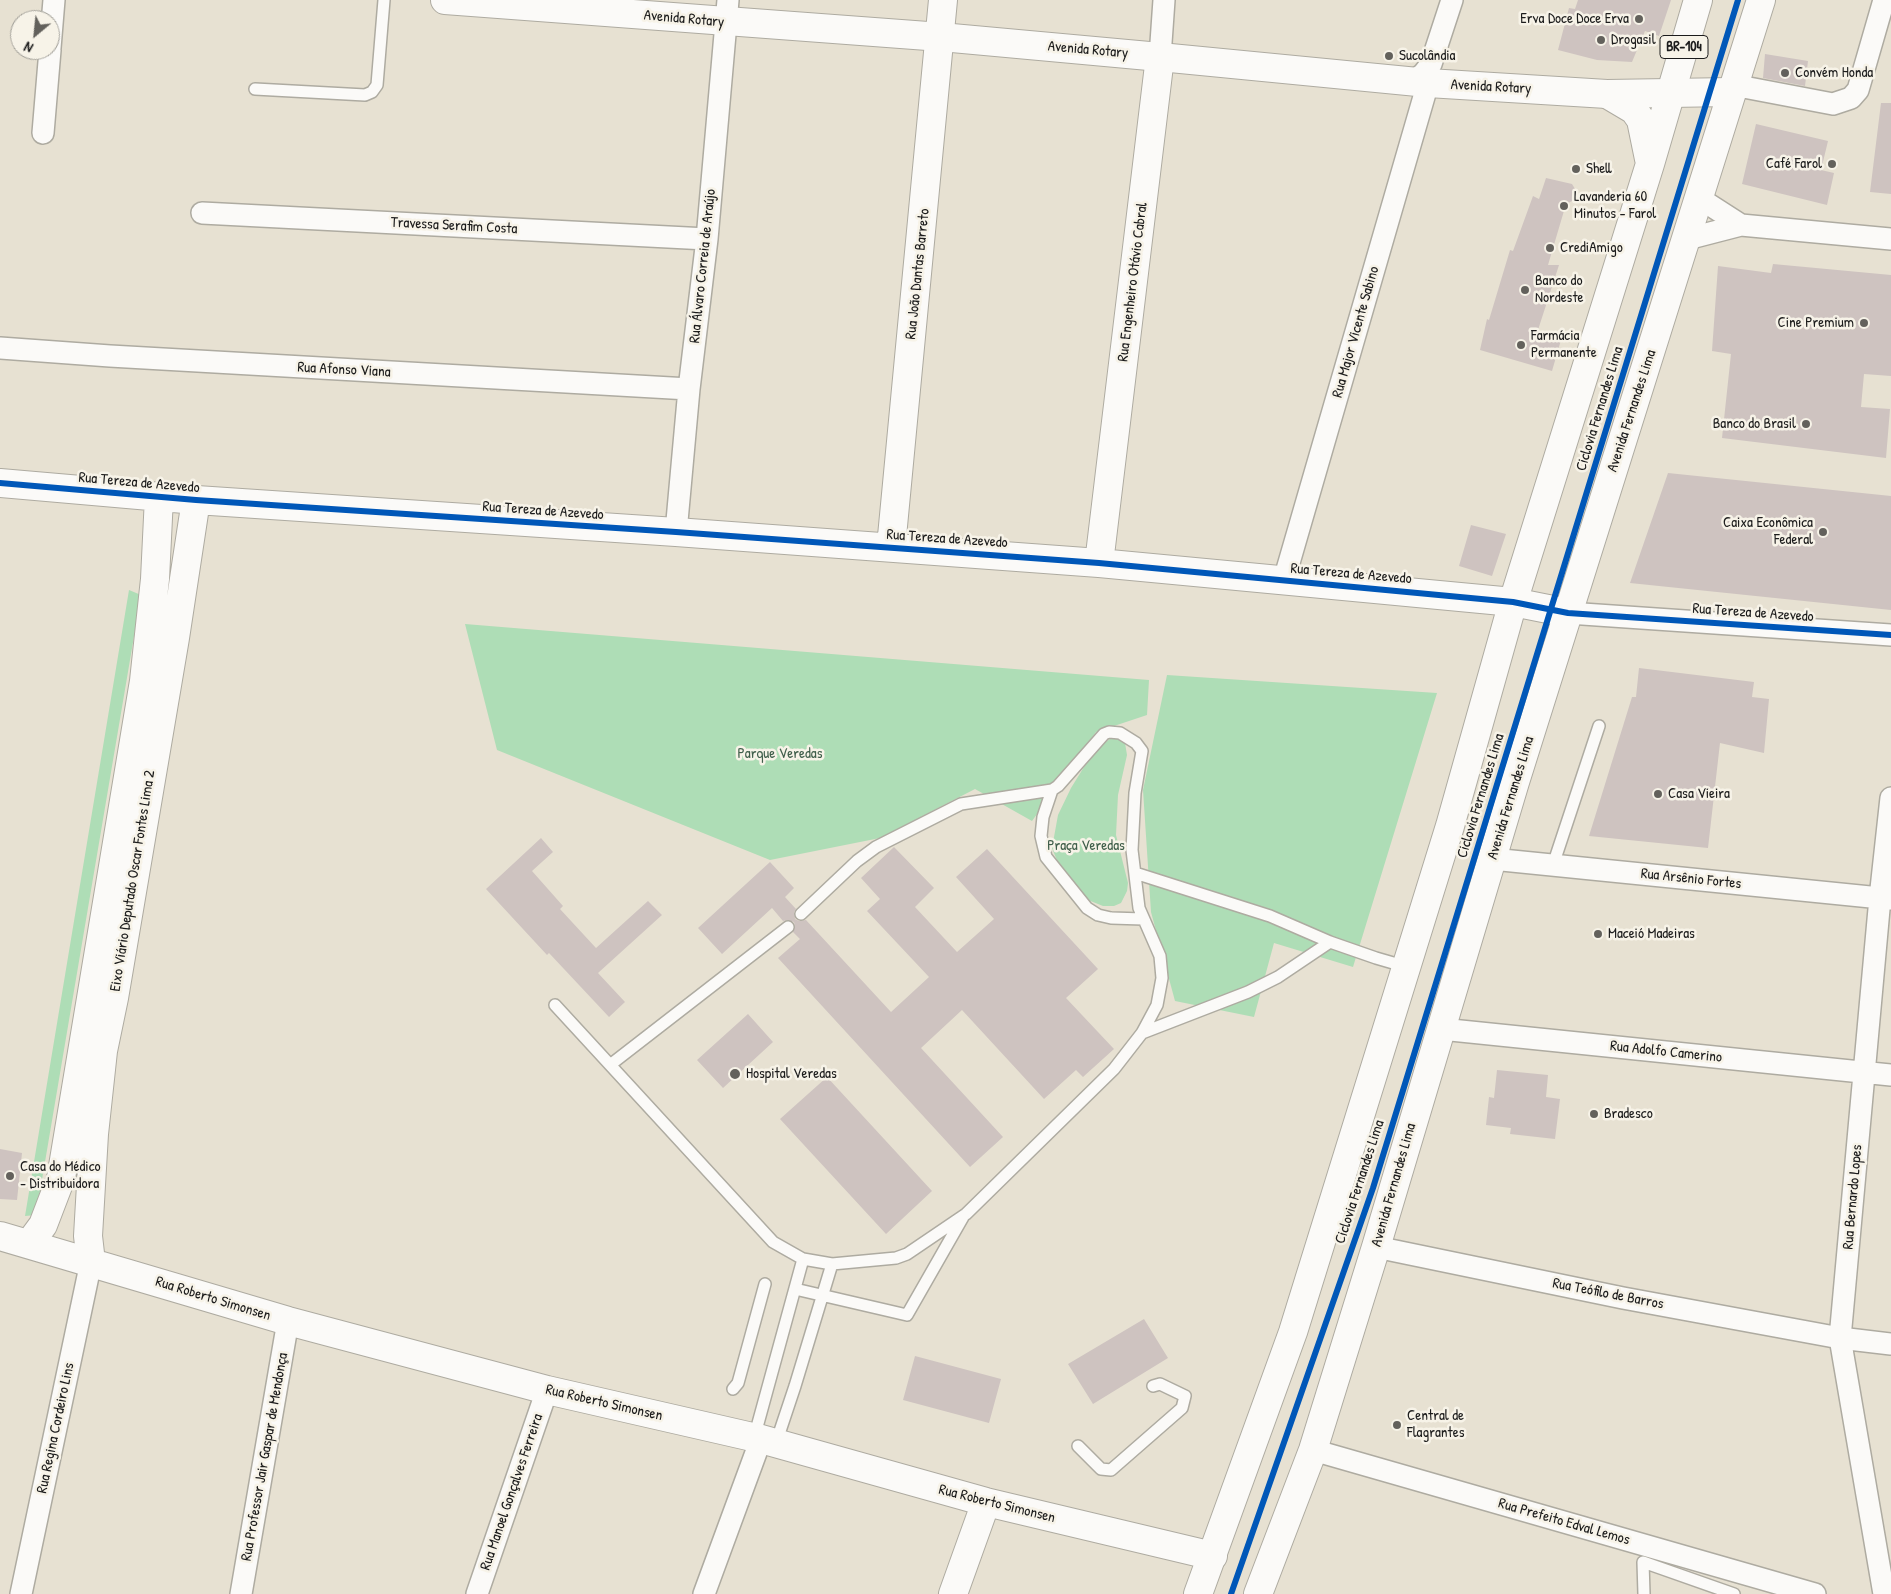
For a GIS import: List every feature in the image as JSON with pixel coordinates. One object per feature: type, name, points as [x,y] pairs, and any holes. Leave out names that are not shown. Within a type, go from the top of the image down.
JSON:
[{"type":"main road","name":"Avenida Rotary","points":[[445,0],[727,11],[941,38],[1420,82],[1608,94],[1670,94],[1732,89]]},
{"type":"main road","name":"Rua João Dantas Barreto","points":[[891,547],[944,0]]},
{"type":"main road","name":"BR-104","points":[[1198,1594],[1293,1332],[1450,826],[1513,602],[1650,164],[1698,0]]},
{"type":"main road","name":"Avenida Fernandes Lima","points":[[1258,1594],[1313,1450],[1568,614],[1761,0]]},
{"type":"main road","name":"Rua Engenheiro Otávio Cabral","points":[[1099,563],[1160,57]]},
{"type":"main road","points":[[1608,94],[1634,110],[1641,120],[1650,164]]},
{"type":"main road","name":"Rua Tereza de Azevedo","points":[[0,483],[196,500],[1099,563],[1513,602],[1568,614]]},
{"type":"main road","name":"Eixo Viário Deputado Oscar Fontes Lima 2","points":[[29,1244],[43,1225],[61,1178],[144,681],[155,579],[159,497]]},
{"type":"main road","name":"Eixo Viário Deputado Oscar Fontes Lima 2","points":[[91,1262],[88,1236],[94,1134],[103,1051],[114,998],[196,500]]},
{"type":"main road","name":"Rua Roberto Simonsen","points":[[0,1236],[288,1321],[547,1390],[764,1440],[986,1502],[1213,1556]]},
{"type":"main road","points":[[953,1594],[986,1502]]},
{"type":"street","name":"Rua Engenheiro Otávio Cabral","points":[[1160,57],[1164,0]]},
{"type":"street","points":[[1420,82],[1423,74],[1431,64],[1452,0]]},
{"type":"street","points":[[1732,89],[1833,104],[1851,98],[1858,90],[1884,0]]},
{"type":"street","name":"Rua Álvaro Correia de Araújo","points":[[676,532],[689,389],[707,239],[727,11]]},
{"type":"street","points":[[1441,36],[1440,55],[1442,67],[1450,77],[1465,85]]},
{"type":"street","points":[[43,133],[49,60]]},
{"type":"street","name":"Rua Major Vicente Sabino","points":[[1284,580],[1420,82]]},
{"type":"street","points":[[1699,198],[1741,225]]},
{"type":"street","name":"Travessa Serafim Costa","points":[[202,213],[707,239]]},
{"type":"street","points":[[1687,239],[1741,225],[1891,239]]},
{"type":"street","name":"Rua Afonso Viana","points":[[0,348],[120,357],[689,389]]},
{"type":"street","name":"Rua Tereza de Azevedo","points":[[1568,614],[1891,635]]},
{"type":"street","name":"Rua Bernardo Lopes","points":[[1884,1594],[1840,1338],[1865,1073],[1886,898],[1891,798]]},
{"type":"street","name":"Rua Arsênio Fortes","points":[[1492,860],[1886,898]]},
{"type":"street","name":"Rua Adolfo Camerino","points":[[1441,1029],[1891,1075]]},
{"type":"street","name":"Rua Teófilo de Barros","points":[[1376,1247],[1622,1298],[1840,1338],[1891,1344]]},
{"type":"street","name":"Rua Regina Cordeiro Lins","points":[[21,1594],[91,1262]]},
{"type":"street","name":"Rua Professor Jair Gaspar de Mendonça","points":[[241,1594],[288,1321]]},
{"type":"street","name":"Rua Manoel Gonçalves Ferreira","points":[[477,1594],[547,1390]]},
{"type":"street","points":[[704,1594],[764,1440]]},
{"type":"street","name":"Rua Prefeito Edval Lemos","points":[[1313,1450],[1815,1594]]},
{"type":"lane","points":[[255,89],[365,95],[372,92],[377,85],[384,0]]},
{"type":"lane","points":[[1553,865],[1599,726]]},
{"type":"lane","points":[[555,1005],[773,1242],[803,1259],[832,1264],[896,1258],[907,1254],[966,1214],[1114,1069],[1142,1033],[1157,1004],[1162,978],[1160,956],[1139,908],[1132,850],[1136,793],[1142,750],[1136,743],[1120,733],[1109,732],[1104,734],[1058,786],[1052,790],[961,804],[876,847],[857,861],[801,914]]},
{"type":"lane","points":[[1052,790],[1043,817],[1042,836],[1046,857],[1088,908],[1098,915],[1110,918],[1143,919]]},
{"type":"lane","points":[[1135,873],[1270,916],[1330,942],[1407,967]]},
{"type":"lane","points":[[610,1065],[788,926]]},
{"type":"lane","points":[[1142,1033],[1248,992],[1278,977],[1330,942]]},
{"type":"lane","points":[[795,1289],[907,1315],[966,1214]]},
{"type":"lane","points":[[764,1440],[795,1289],[803,1259]]},
{"type":"lane","points":[[764,1440],[823,1294],[832,1264]]},
{"type":"lane","points":[[733,1389],[738,1382],[765,1284]]},
{"type":"lane","points":[[1078,1446],[1101,1469],[1111,1470],[1182,1408],[1185,1396],[1160,1384],[1152,1386]]},
{"type":"lane","points":[[1644,1594],[1642,1562],[1734,1594]]},
{"type":"green space","points":[[129,590],[141,595],[36,1215],[25,1216]]},
{"type":"green space","name":"Parque Veredas","points":[[465,624],[1149,680],[1147,715],[1096,732],[1032,821],[975,789],[880,838],[770,860],[497,750]]},
{"type":"green space","points":[[1167,675],[1437,693],[1353,967],[1274,943],[1254,1017],[1175,1001],[1151,912],[1143,790]]},
{"type":"green space","name":"Praça Veredas","points":[[1119,735],[1125,743],[1127,755],[1118,795],[1116,835],[1128,883],[1127,891],[1121,903],[1114,906],[1103,906],[1088,900],[1062,873],[1052,848],[1058,815],[1071,788],[1101,745]]},
{"type":"building","name":"Drogasil","points":[[1578,0],[1671,0],[1659,36],[1645,31],[1632,62],[1597,60],[1558,50],[1569,8],[1575,9]]},
{"type":"building","name":"Convém Honda","points":[[1765,54],[1808,61],[1805,86],[1763,78]]},
{"type":"building","points":[[1881,103],[1891,103],[1891,194],[1870,192]]},
{"type":"building","points":[[1756,124],[1828,141],[1821,170],[1834,173],[1827,205],[1742,184]]},
{"type":"building","points":[[1546,178],[1572,184],[1580,197],[1566,204],[1548,265],[1559,265],[1537,333],[1561,340],[1552,371],[1480,350],[1487,319],[1489,320],[1510,250],[1513,251],[1533,196],[1539,199]]},
{"type":"building","points":[[1773,264],[1891,275],[1891,376],[1864,374],[1861,407],[1890,409],[1886,458],[1722,438],[1731,354],[1712,351],[1718,266],[1771,273]]},
{"type":"building","name":"Caixa Econômica Federal","points":[[1668,473],[1891,496],[1891,610],[1630,583]]},
{"type":"building","points":[[1471,525],[1506,534],[1492,576],[1459,566]]},
{"type":"building","name":"Casa Vieira","points":[[1639,668],[1754,682],[1752,697],[1769,699],[1764,753],[1720,743],[1708,848],[1589,836],[1632,697],[1636,697]]},
{"type":"building","points":[[541,838],[553,852],[532,871],[563,906],[560,909],[596,948],[648,901],[662,915],[598,973],[625,1002],[609,1017],[549,953],[547,955],[486,889]]},
{"type":"building","name":"Hospital Veredas","points":[[894,847],[934,888],[915,907],[957,952],[994,919],[956,877],[987,849],[1098,969],[1066,998],[1114,1049],[1083,1077],[1076,1070],[1044,1099],[962,1010],[921,1048],[1003,1137],[970,1167],[778,958],[800,939],[793,932],[794,922],[783,921],[772,908],[722,954],[698,928],[770,862],[794,888],[785,897],[796,909],[794,912],[795,919],[799,921],[806,920],[891,1012],[929,977],[867,911],[880,899],[861,878]]},
{"type":"building","points":[[748,1014],[773,1042],[723,1088],[697,1060]]},
{"type":"building","points":[[1497,1070],[1548,1075],[1546,1097],[1560,1099],[1555,1139],[1510,1134],[1511,1128],[1486,1125],[1489,1097],[1494,1098]]},
{"type":"building","points":[[827,1077],[932,1191],[886,1234],[780,1119]]},
{"type":"building","name":"Casa do Médico - Distribuidora","points":[[0,1149],[22,1153],[17,1200],[0,1199]]},
{"type":"building","points":[[1144,1319],[1168,1358],[1093,1404],[1068,1364]]},
{"type":"building","points":[[915,1356],[1001,1379],[989,1423],[903,1400]]},
{"type":"cycle path","name":"Ciclovia Fernandes Lima","points":[[1231,1594],[1373,1188],[1738,0]]},
{"type":"cycle path","points":[[0,483],[196,500],[1099,563],[1513,602],[1568,613],[1891,635]]},
{"type":"place","name":"Erva Doce Doce Erva","points":[[1639,19]]},
{"type":"place","name":"Drogasil","points":[[1601,40]]},
{"type":"place","name":"Sucolândia","points":[[1389,56]]},
{"type":"place","name":"Convém Honda","points":[[1785,73]]},
{"type":"place","name":"Café Farol","points":[[1832,164]]},
{"type":"place","name":"Shell","points":[[1576,169]]},
{"type":"place","name":"Lavanderia 60 Minutos - Farol","points":[[1564,206]]},
{"type":"place","name":"CrediAmigo","points":[[1550,248]]},
{"type":"place","name":"Banco do Nordeste","points":[[1525,290]]},
{"type":"place","name":"Cine Premium","points":[[1864,323]]},
{"type":"place","name":"Farmácia Permanente","points":[[1521,345]]},
{"type":"place","name":"Banco do Brasil","points":[[1806,424]]},
{"type":"place","name":"Caixa Econômica Federal","points":[[1823,532]]},
{"type":"place","name":"Casa Vieira","points":[[1658,794]]},
{"type":"place","name":"Maceió Madeiras","points":[[1598,934]]},
{"type":"place","name":"Hospital Veredas","points":[[735,1074]]},
{"type":"place","name":"Bradesco","points":[[1594,1114]]},
{"type":"place","name":"Casa do Médico - Distribuidora","points":[[10,1176]]},
{"type":"place","name":"Central de Flagrantes","points":[[1397,1425]]}]
